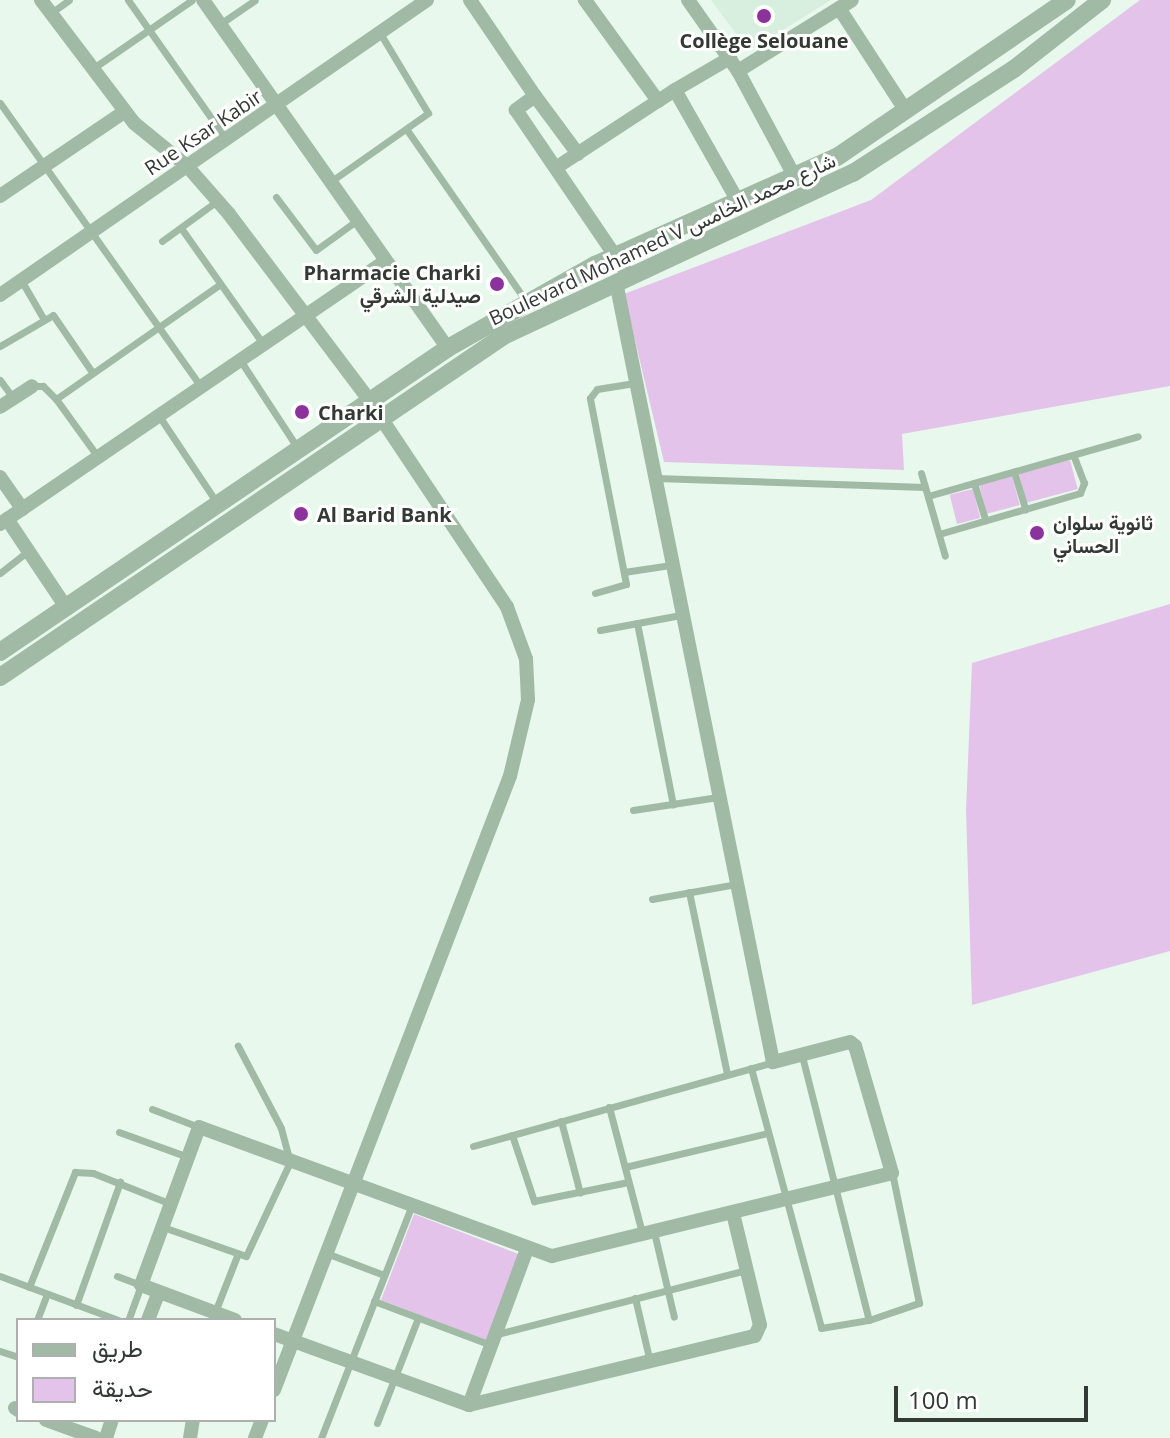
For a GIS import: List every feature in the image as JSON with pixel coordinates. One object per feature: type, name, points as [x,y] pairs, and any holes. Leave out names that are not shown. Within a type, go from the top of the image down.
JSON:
[{"type":"street","points":[[41,0],[124,112],[187,166],[217,201],[369,400],[507,607],[529,680],[510,776],[276,1385]]},
{"type":"street","points":[[203,0],[384,262],[448,348]]},
{"type":"street","name":"Rue Ksar Kabir","points":[[0,295],[90,231],[277,107],[427,0]]},
{"type":"street","points":[[470,0],[578,154]]},
{"type":"street","points":[[585,0],[658,101]]},
{"type":"street","points":[[688,0],[738,71],[796,179]]},
{"type":"street","name":"Boulevard Mohamed V شارع محمد الخامس","points":[[0,677],[505,335],[853,173],[1002,77],[1102,0]]},
{"type":"street","name":"Boulevard Mohamed V شارع محمد الخامس","points":[[0,652],[448,348],[617,256],[796,179],[906,111],[1064,1]]},
{"type":"street","points":[[738,71],[846,4],[906,111]]},
{"type":"street","points":[[557,167],[730,58]]},
{"type":"street","points":[[675,90],[739,203]]},
{"type":"street","points":[[228,1318],[141,1285],[199,1127],[527,1249],[560,1256],[892,1173],[855,1046],[850,1042],[773,1062],[653,478],[635,383],[617,256],[516,110],[535,96]]},
{"type":"street","points":[[0,196],[46,169],[124,112]]},
{"type":"street","points":[[66,607],[28,551],[3,522],[384,262]]},
{"type":"street","points":[[0,407],[32,386]]},
{"type":"street","points":[[0,477],[22,509]]},
{"type":"street","points":[[276,1335],[469,1405],[650,1363],[759,1332],[733,1213]]},
{"type":"street","points":[[469,1405],[527,1249]]},
{"type":"street","points":[[149,1318],[159,1292]]},
{"type":"street","points":[[52,1422],[96,1438]]},
{"type":"lane","points":[[50,13],[69,0]]},
{"type":"lane","points":[[128,0],[226,139]]},
{"type":"lane","points":[[92,69],[192,0]]},
{"type":"lane","points":[[220,24],[255,0]]},
{"type":"lane","points":[[329,182],[407,130],[428,109],[380,33]]},
{"type":"lane","points":[[0,103],[201,387]]},
{"type":"lane","points":[[407,130],[528,302]]},
{"type":"lane","points":[[276,197],[316,250],[356,221]]},
{"type":"lane","points":[[162,241],[217,201]]},
{"type":"lane","points":[[181,228],[263,344]]},
{"type":"lane","points":[[21,280],[43,318]]},
{"type":"lane","points":[[56,399],[220,284]]},
{"type":"lane","points":[[0,346],[43,318],[59,319],[92,372]]},
{"type":"lane","points":[[240,360],[298,449]]},
{"type":"lane","points":[[0,380],[13,398]]},
{"type":"lane","points":[[595,593],[626,585],[590,398],[597,389],[635,383]]},
{"type":"lane","points":[[32,386],[43,386],[56,399],[98,457]]},
{"type":"lane","points":[[159,416],[217,503]]},
{"type":"lane","points":[[653,478],[926,492],[974,483],[1138,436]]},
{"type":"lane","points":[[939,534],[1080,493],[1084,483],[1073,455]]},
{"type":"lane","points":[[1014,472],[1025,509]]},
{"type":"lane","points":[[921,473],[945,556]]},
{"type":"lane","points":[[974,483],[985,520]]},
{"type":"lane","points":[[0,573],[28,551]]},
{"type":"lane","points":[[624,572],[671,565]]},
{"type":"lane","points":[[600,630],[681,615]]},
{"type":"lane","points":[[637,623],[673,804]]},
{"type":"lane","points":[[633,810],[718,797]]},
{"type":"lane","points":[[652,899],[736,884]]},
{"type":"lane","points":[[689,892],[727,1074]]},
{"type":"lane","points":[[163,1227],[237,1256],[246,1256],[252,1249],[290,1162],[281,1128],[238,1046]]},
{"type":"lane","points":[[802,1056],[869,1320]]},
{"type":"lane","points":[[473,1146],[773,1062]]},
{"type":"lane","points":[[751,1068],[821,1328],[869,1320],[919,1303],[892,1173]]},
{"type":"lane","points":[[609,1107],[628,1182],[667,1289],[674,1317]]},
{"type":"lane","points":[[152,1109],[199,1127]]},
{"type":"lane","points":[[561,1121],[580,1193]]},
{"type":"lane","points":[[119,1132],[188,1157]]},
{"type":"lane","points":[[625,1167],[768,1133]]},
{"type":"lane","points":[[512,1135],[531,1199],[541,1202],[628,1182]]},
{"type":"lane","points":[[29,1287],[69,1177],[82,1171],[120,1182],[171,1204]]},
{"type":"lane","points":[[76,1305],[120,1182]]},
{"type":"lane","points":[[321,1438],[411,1207]]},
{"type":"lane","points":[[326,1253],[384,1275]]},
{"type":"lane","points":[[215,1312],[237,1256]]},
{"type":"lane","points":[[374,1301],[418,1318],[493,1340],[667,1289],[747,1270]]},
{"type":"lane","points":[[0,1276],[76,1305],[94,1316]]},
{"type":"lane","points":[[117,1276],[141,1285],[129,1318]]},
{"type":"lane","points":[[38,1318],[47,1294]]},
{"type":"lane","points":[[635,1298],[650,1363]]},
{"type":"lane","points":[[377,1423],[418,1318]]},
{"type":"shaded area","name":"Collège Selouane","points":[[711,0],[831,0],[749,51]]},
{"type":"green space","points":[[1140,0],[1170,0],[1170,386],[902,434],[904,470],[664,462],[624,294],[871,200]]},
{"type":"green space","points":[[1070,460],[1078,489],[1027,503],[1019,474]]},
{"type":"green space","points":[[1012,476],[1020,505],[987,514],[979,485]]},
{"type":"green space","points":[[973,489],[980,518],[957,524],[950,495]]},
{"type":"green space","points":[[1170,604],[1170,951],[972,1005],[966,810],[972,663]]},
{"type":"green space","points":[[414,1214],[519,1254],[487,1340],[381,1300]]},
{"type":"place","name":"Collège Selouane","points":[[764,16]]},
{"type":"place","name":"Pharmacie Charki صيدلية الشرقي","points":[[497,284]]},
{"type":"place","name":"Charki","points":[[302,412]]},
{"type":"place","name":"Al Barid Bank","points":[[301,514]]},
{"type":"place","name":"ثانوية سلوان الحساني","points":[[1037,533]]}]
